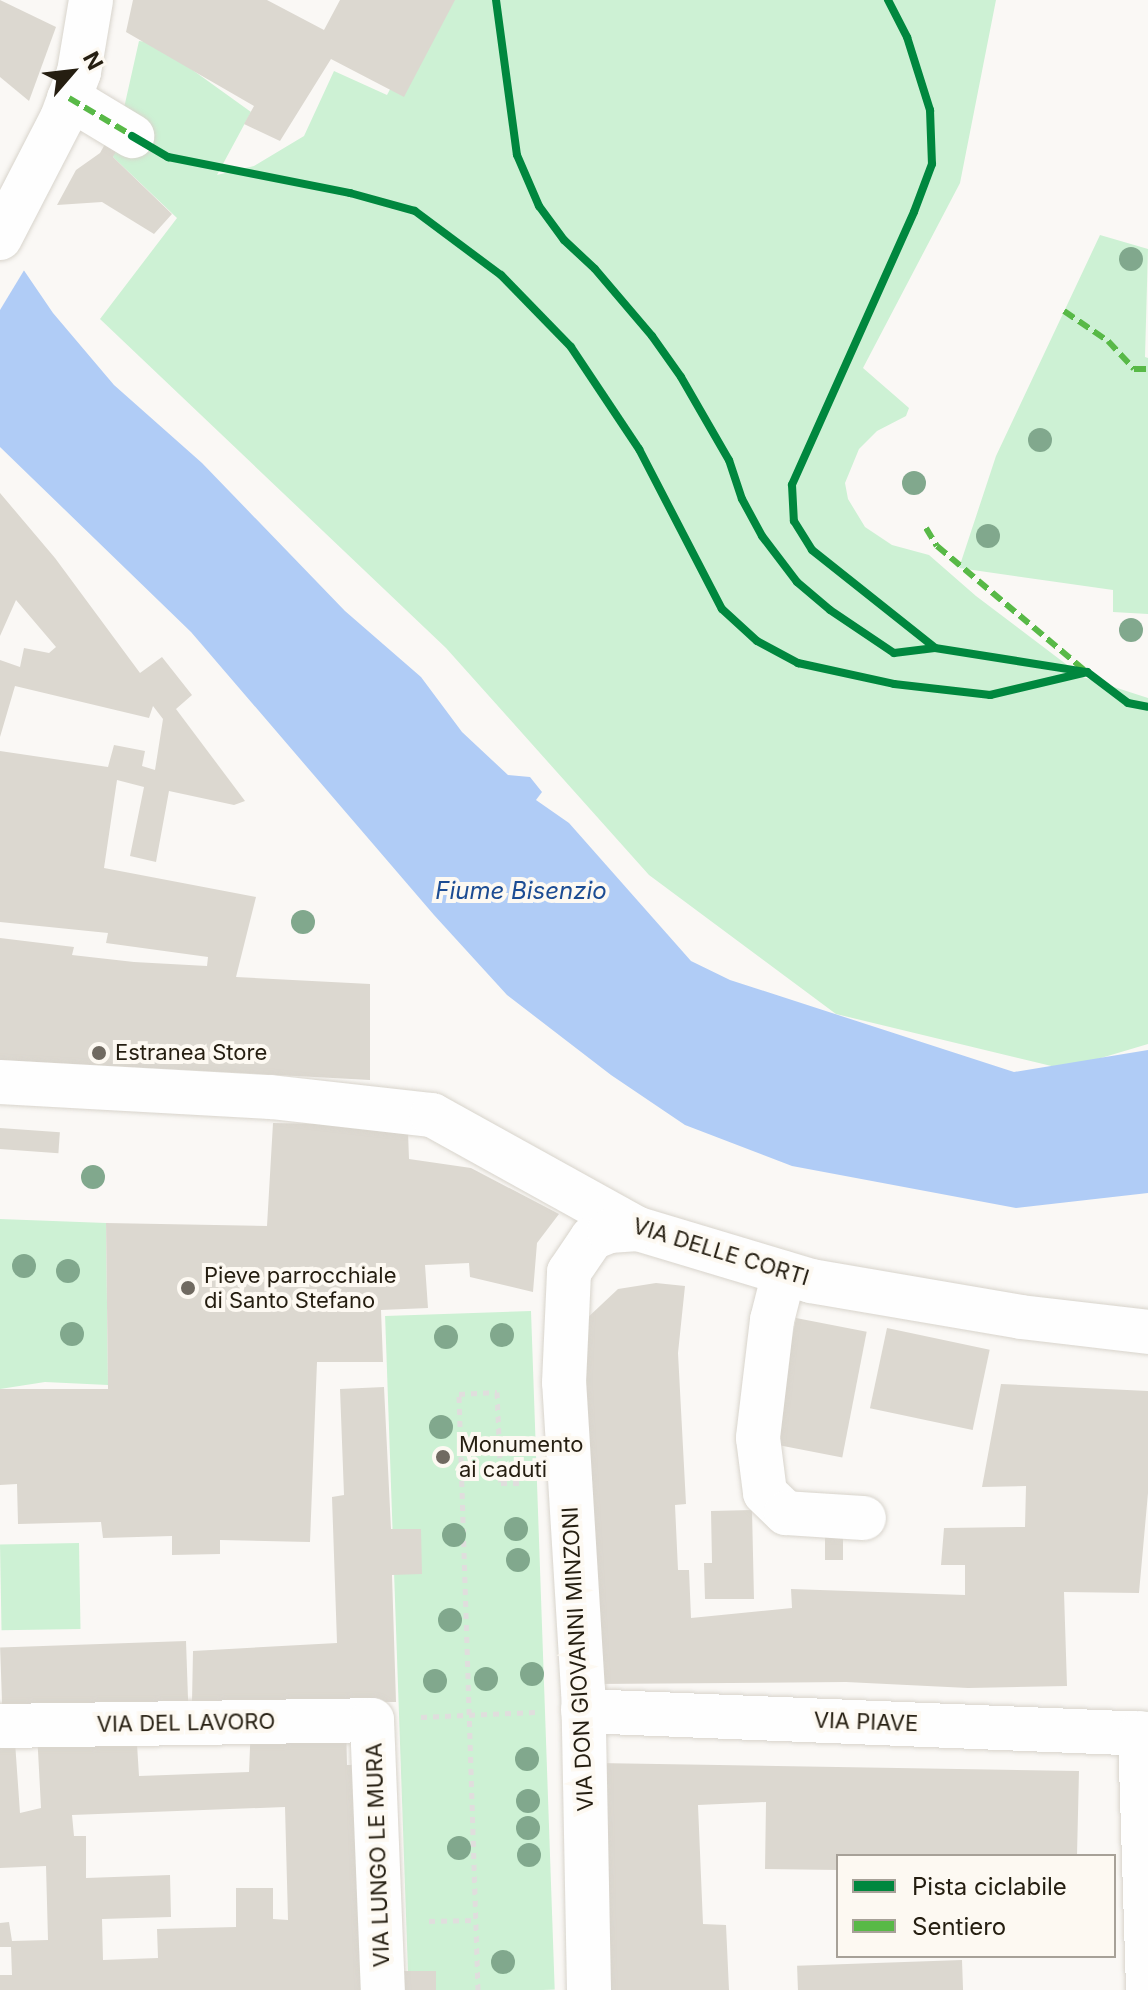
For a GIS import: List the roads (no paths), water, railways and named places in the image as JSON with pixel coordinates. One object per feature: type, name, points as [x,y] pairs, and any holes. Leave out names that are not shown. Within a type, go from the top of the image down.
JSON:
[{"type":"street","points":[[0,238],[25,194],[79,72],[91,0]]},
{"type":"street","points":[[69,98],[132,136]]},
{"type":"street","name":"VIA DELLE CORTI","points":[[0,1082],[271,1097],[432,1115],[638,1229],[811,1281],[1021,1317],[1148,1332]]},
{"type":"street","name":"VIA DON GIOVANNI MINZONI","points":[[589,1990],[583,1711],[564,1383],[569,1272],[592,1238],[609,1231],[638,1229]]},
{"type":"street","points":[[784,1273],[772,1320],[758,1438],[765,1493],[786,1513],[864,1518]]},
{"type":"street","name":"VIA PIAVE","points":[[583,1711],[1144,1734]]},
{"type":"street","name":"VIA DEL LAVORO","points":[[0,1726],[392,1719]]},
{"type":"street","name":"VIA LUNGO LE MURA","points":[[383,1990],[392,1719]]},
{"type":"street","points":[[1144,1734],[1148,1990]]},
{"type":"water","name":"Fiume Bisenzio","points":[[0,249],[23,269],[53,313],[114,385],[202,463],[345,611],[421,677],[462,732],[508,775],[530,777],[542,792],[536,800],[569,823],[691,961],[730,980],[1014,1072],[1148,1050],[1148,1193],[1016,1208],[792,1166],[685,1125],[611,1075],[507,995],[434,915],[191,632],[0,447]]},
{"type":"place","name":"Estranea Store","points":[[99,1053]]},
{"type":"place","name":"Pieve parrocchiale di Santo Stefano","points":[[188,1288]]},
{"type":"place","name":"Monumento ai caduti","points":[[443,1457]]}]
